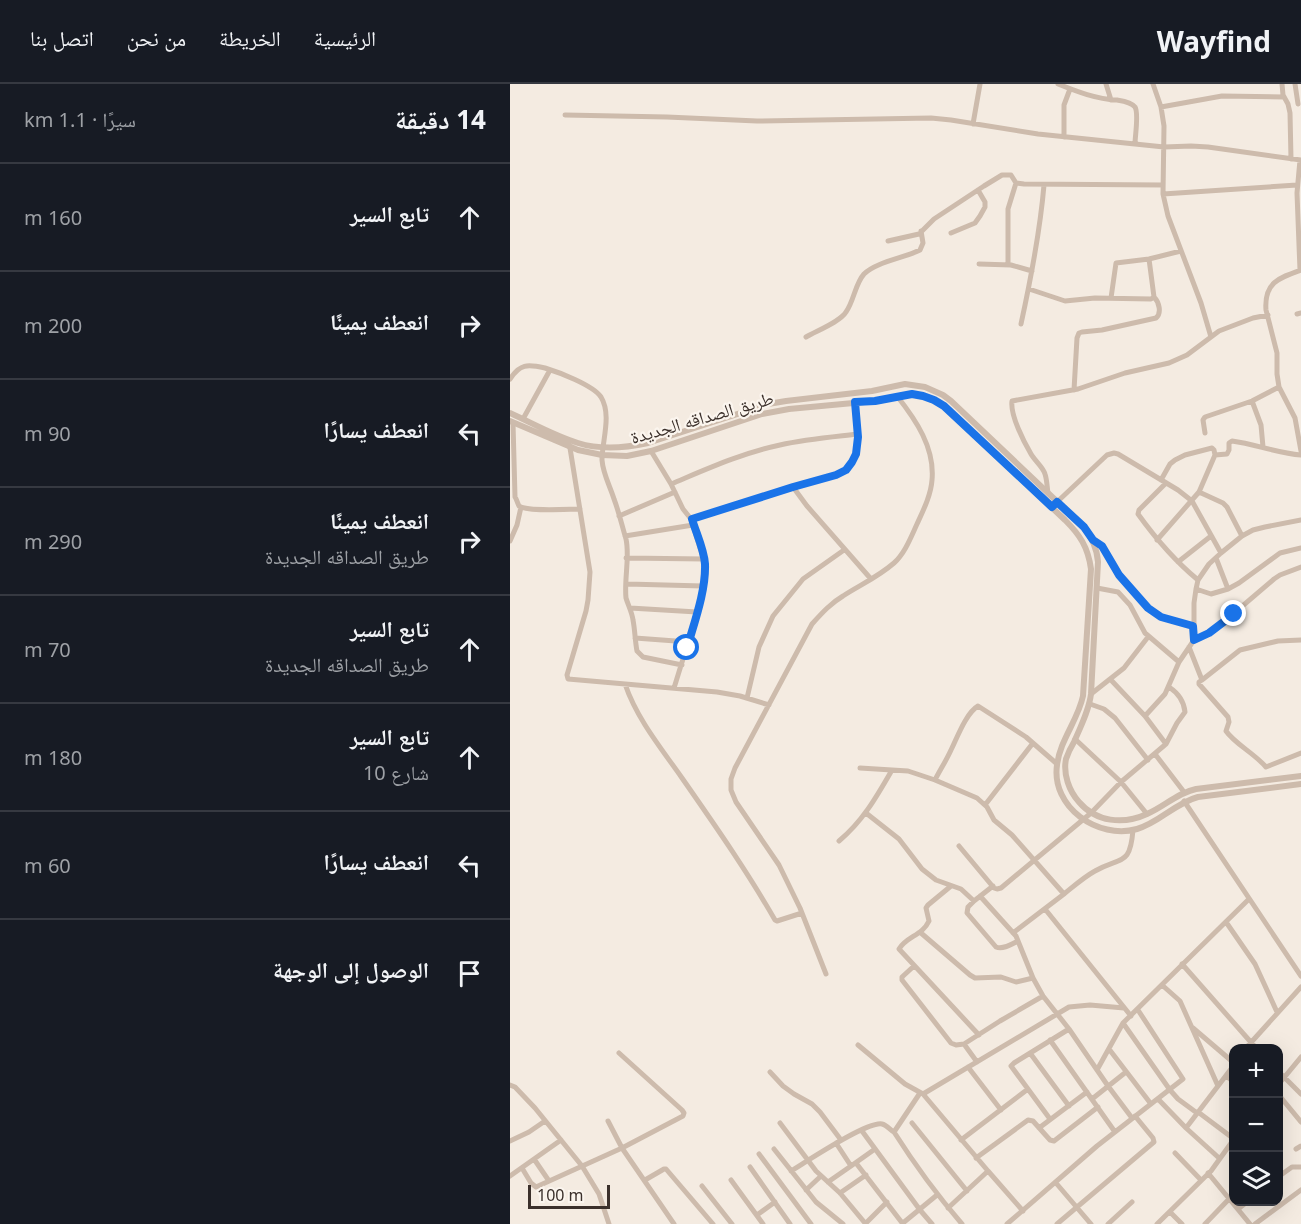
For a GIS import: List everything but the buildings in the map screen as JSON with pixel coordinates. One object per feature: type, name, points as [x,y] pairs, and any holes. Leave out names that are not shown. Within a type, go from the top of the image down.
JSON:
[{"type":"street","points":[[973,124],[980,84]]},
{"type":"street","points":[[1058,84],[1095,97],[1123,101],[1135,107],[1137,113],[1135,144]]},
{"type":"street","points":[[1106,84],[1111,100]]},
{"type":"street","points":[[1153,84],[1161,106],[1164,126],[1163,194],[1168,216],[1201,303],[1211,337]]},
{"type":"street","points":[[1282,84],[1284,97],[1288,104],[1291,159]]},
{"type":"street","points":[[1288,104],[1299,105],[1295,84]]},
{"type":"street","points":[[1064,137],[1064,105],[1070,88]]},
{"type":"street","points":[[1161,106],[1222,96],[1284,97]]},
{"type":"street","points":[[565,115],[757,121],[924,118],[1064,137],[1164,147],[1208,147],[1300,160],[1297,185],[1301,270],[1270,286],[1266,293],[1266,303],[1277,353],[1279,387],[1298,416],[1301,449],[1286,454],[1232,441],[1229,443],[1227,454],[1215,455]]},
{"type":"street","points":[[888,241],[912,236],[921,231],[934,219],[1006,174],[1011,175],[1017,183],[1044,185],[1061,183],[1163,185]]},
{"type":"street","points":[[1008,265],[1008,209],[1017,183]]},
{"type":"street","points":[[1021,324],[1032,271],[1044,185]]},
{"type":"street","points":[[1163,194],[1297,185]]},
{"type":"street","points":[[951,233],[975,222],[980,216],[985,202],[978,190]]},
{"type":"street","points":[[806,337],[844,315],[865,273],[873,267],[920,250],[923,243],[921,231]]},
{"type":"street","points":[[1111,298],[1116,263],[1149,259],[1181,251]]},
{"type":"street","points":[[1074,390],[1079,333],[1158,317],[1160,312],[1154,297],[1149,259]]},
{"type":"street","points":[[980,264],[1008,265],[1032,271]]},
{"type":"street","points":[[1029,289],[1065,301],[1154,297]]},
{"type":"street","points":[[1048,493],[1045,474],[1023,438],[1011,402],[1074,390],[1125,373],[1169,363],[1187,355],[1219,331],[1253,318],[1268,315]]},
{"type":"street","points":[[510,379],[516,371],[526,365],[535,366],[575,379],[597,392],[601,397],[605,413],[603,467],[626,541],[626,598],[634,622],[637,651],[643,657],[682,665]]},
{"type":"street","points":[[523,419],[550,370]]},
{"type":"street","name":"طريق الصداقه الجديدة","points":[[510,413],[578,443],[604,447],[626,447],[648,443],[768,404],[905,384],[915,384],[934,390],[943,395],[1048,493],[1084,543],[1089,555],[1091,569],[1083,696],[1057,764],[1061,792],[1074,812],[1094,826],[1107,830],[1133,830],[1152,823],[1184,801],[1205,795],[1301,784]]},
{"type":"street","points":[[826,974],[802,913],[779,865],[736,802],[731,790],[731,779],[812,624],[842,596],[896,562],[909,543],[924,510],[932,480],[927,444],[920,428],[890,387]]},
{"type":"street","points":[[1206,433],[1203,420],[1205,417],[1252,400],[1279,387]]},
{"type":"street","points":[[625,536],[692,522],[846,470],[856,454],[858,434],[855,393]]},
{"type":"street","name":"طريق الصداقه الجديدة","points":[[512,422],[586,453],[627,456],[651,451],[762,414],[789,409],[875,401],[912,394],[923,396],[944,406],[1054,504],[1084,527],[1093,540]]},
{"type":"street","points":[[1252,400],[1262,425],[1263,447]]},
{"type":"street","points":[[510,541],[521,507],[515,496],[512,422]]},
{"type":"street","points":[[671,484],[711,467],[778,445],[858,434]]},
{"type":"street","points":[[648,443],[692,522],[705,564],[698,612],[674,688]]},
{"type":"street","points":[[570,448],[590,572],[588,600],[567,677],[570,680],[717,692],[769,705]]},
{"type":"street","points":[[1157,540],[1198,492],[1215,455],[1212,448],[1185,455],[1173,462],[1163,481],[1138,512],[1157,540],[1198,580]]},
{"type":"street","points":[[1054,504],[1110,454],[1118,454],[1192,501],[1221,553]]},
{"type":"street","points":[[793,487],[844,550],[871,579]]},
{"type":"street","points":[[619,516],[675,492]]},
{"type":"street","points":[[1198,492],[1223,503],[1242,536]]},
{"type":"street","points":[[521,507],[533,510],[580,509]]},
{"type":"street","points":[[1194,640],[1194,603],[1198,580],[1202,573],[1242,536],[1265,527],[1301,520]]},
{"type":"street","points":[[1178,562],[1211,536]]},
{"type":"street","points":[[1093,540],[1098,556],[1090,704],[1066,758],[1070,789],[1076,798],[1091,813],[1108,820],[1118,821],[1148,814],[1184,792],[1196,789],[1301,776]]},
{"type":"street","points":[[1093,540],[1102,546],[1119,575],[1148,608],[1161,617],[1193,626]]},
{"type":"street","points":[[1196,589],[1211,594],[1228,589],[1280,553],[1301,548]]},
{"type":"street","points":[[747,698],[759,647],[773,616],[803,579],[844,550]]},
{"type":"street","points":[[626,558],[704,559]]},
{"type":"street","points":[[1216,558],[1228,589]]},
{"type":"street","points":[[1145,716],[1159,702],[1169,687],[1179,662],[1194,640],[1219,626],[1280,575],[1301,567]]},
{"type":"street","points":[[627,584],[703,586]]},
{"type":"street","points":[[1097,588],[1118,592],[1148,637],[1179,662]]},
{"type":"street","points":[[630,608],[698,612]]},
{"type":"street","points":[[1091,694],[1132,660],[1148,637]]},
{"type":"street","points":[[635,639],[689,642]]},
{"type":"street","points":[[1270,779],[1266,767],[1255,755],[1227,733],[1228,717],[1199,682],[1240,650],[1278,641],[1301,640]]},
{"type":"street","points":[[1189,647],[1202,680]]},
{"type":"street","points":[[1110,680],[1145,716],[1166,744]]},
{"type":"street","points":[[625,684],[641,719],[715,826],[775,920],[802,913]]},
{"type":"street","points":[[959,846],[993,886],[997,890],[1000,888],[1091,813],[1121,782],[1166,744],[1185,712],[1180,696],[1169,687]]},
{"type":"street","points":[[1090,704],[1104,709],[1115,717],[1148,760]]},
{"type":"street","points":[[935,780],[961,729],[976,707],[981,707],[1033,743],[1057,764]]},
{"type":"street","points":[[1075,739],[1121,782],[1148,814],[1152,823]]},
{"type":"street","points":[[985,805],[1033,743]]},
{"type":"street","points":[[1266,767],[1301,753]]},
{"type":"street","points":[[1155,754],[1184,792]]},
{"type":"street","points":[[1059,755],[1066,758]]},
{"type":"street","points":[[860,768],[908,771],[977,798],[985,805],[994,820],[1012,835],[1064,894]]},
{"type":"street","points":[[839,841],[858,824],[892,770]]},
{"type":"street","points":[[1241,782],[1243,790]]},
{"type":"street","points":[[1184,801],[1301,976]]},
{"type":"street","points":[[866,813],[899,839],[922,869],[936,880],[961,889],[974,901]]},
{"type":"street","points":[[1013,933],[1093,871],[1125,858],[1132,846],[1133,830]]},
{"type":"street","points":[[951,886],[926,908],[929,921],[921,933],[902,944],[899,949],[979,1035]]},
{"type":"street","points":[[993,886],[974,901],[968,907],[967,912],[996,947],[1003,948],[1018,941]]},
{"type":"street","points":[[980,896],[1013,933],[1043,996],[1108,1086],[1154,1142],[1057,1224]]},
{"type":"street","points":[[1097,1070],[1123,1023],[1249,900]]},
{"type":"street","points":[[1045,909],[1131,1016]]},
{"type":"street","points":[[1226,921],[1255,964],[1277,1012]]},
{"type":"street","points":[[921,933],[975,978],[1001,977],[1012,982],[1033,978]]},
{"type":"street","points":[[1182,964],[1250,1043],[1301,987]]},
{"type":"street","points":[[914,966],[902,977],[902,980],[951,1042],[956,1045],[964,1044],[1043,996]]},
{"type":"street","points":[[1162,985],[1178,999],[1218,1086]]},
{"type":"street","points":[[894,1132],[922,1093],[1069,1006],[1124,1008]]},
{"type":"street","points":[[1007,1224],[1115,1132],[1182,1080],[1138,1010]]},
{"type":"street","points":[[1123,1023],[1170,1090],[1187,1107],[1198,1112],[1229,1136]]},
{"type":"street","points":[[1192,1026],[1229,1060]]},
{"type":"street","points":[[1050,1119],[1011,1066],[1069,1029]]},
{"type":"street","points":[[1050,1040],[1115,1132]]},
{"type":"street","points":[[964,1044],[976,1062]]},
{"type":"street","points":[[858,1045],[905,1084],[922,1093],[1023,1211]]},
{"type":"street","points":[[1109,1049],[1151,1104]]},
{"type":"street","points":[[522,1168],[533,1186],[536,1187],[622,1148],[683,1116],[684,1113],[619,1053]]},
{"type":"street","points":[[1030,1053],[1069,1106]]},
{"type":"street","points":[[1283,1079],[1301,1057]]},
{"type":"street","points":[[968,1067],[1001,1110]]},
{"type":"street","points":[[1186,1128],[1229,1071]]},
{"type":"street","points":[[770,1072],[783,1086],[812,1104],[820,1112],[853,1164],[866,1175],[903,1224],[938,1195]]},
{"type":"street","points":[[1092,1099],[1126,1072]]},
{"type":"street","points":[[1285,1077],[1301,1094]]},
{"type":"street","points":[[510,1085],[515,1087],[582,1166],[599,1194],[609,1224]]},
{"type":"street","points":[[961,1140],[1028,1089]]},
{"type":"street","points":[[1039,1128],[1087,1092]]},
{"type":"street","points":[[1281,1098],[1301,1122]]},
{"type":"street","points":[[1158,1099],[1219,1158]]},
{"type":"street","points":[[976,1158],[1028,1120],[1031,1120],[1050,1140],[1054,1141],[1098,1107]]},
{"type":"street","points":[[510,1141],[545,1121]]},
{"type":"street","points":[[608,1121],[622,1148],[674,1224]]},
{"type":"street","points":[[780,1123],[816,1171],[840,1192],[865,1224],[887,1202]]},
{"type":"street","points":[[912,1123],[967,1191]]},
{"type":"street","points":[[791,1171],[838,1142],[881,1124],[885,1125],[894,1132],[910,1158],[962,1224]]},
{"type":"street","points":[[862,1131],[932,1224]]},
{"type":"street","points":[[510,1176],[561,1140]]},
{"type":"street","points":[[1157,1224],[1208,1173],[1229,1144]]},
{"type":"street","points":[[774,1149],[821,1208],[843,1224]]},
{"type":"street","points":[[828,1182],[875,1149]]},
{"type":"street","points":[[1175,1153],[1201,1180]]},
{"type":"street","points":[[759,1154],[811,1224]]},
{"type":"street","points":[[534,1159],[549,1181]]},
{"type":"street","points":[[750,1167],[790,1224]]},
{"type":"street","points":[[1283,1173],[1292,1167],[1301,1167]]},
{"type":"street","points":[[645,1180],[666,1169],[713,1224]]},
{"type":"street","points":[[948,1208],[988,1171]]},
{"type":"street","points":[[1205,1224],[1229,1199],[1208,1173]]},
{"type":"street","points":[[840,1192],[866,1175]]},
{"type":"street","points":[[806,1190],[821,1176]]},
{"type":"street","points":[[731,1180],[763,1224]]},
{"type":"street","points":[[1056,1183],[1091,1224]]},
{"type":"street","points":[[702,1186],[732,1224]]},
{"type":"street","points":[[1256,1224],[1301,1190]]},
{"type":"street","points":[[757,1215],[775,1202]]},
{"type":"street","points":[[1108,1224],[1132,1202]]},
{"type":"street","points":[[1235,1206],[1250,1224]]},
{"type":"street","points":[[1238,1209],[1242,1206]]},
{"type":"street","points":[[1170,1212],[1182,1224]]},
{"type":"route","points":[[687,648],[698,612],[705,564],[692,519],[846,470],[856,454],[858,437],[855,402],[912,394],[934,400],[944,406],[1052,507],[1057,502],[1084,527],[1093,540],[1102,546],[1119,575],[1154,613],[1193,626],[1194,640],[1209,633],[1234,614]]}]
